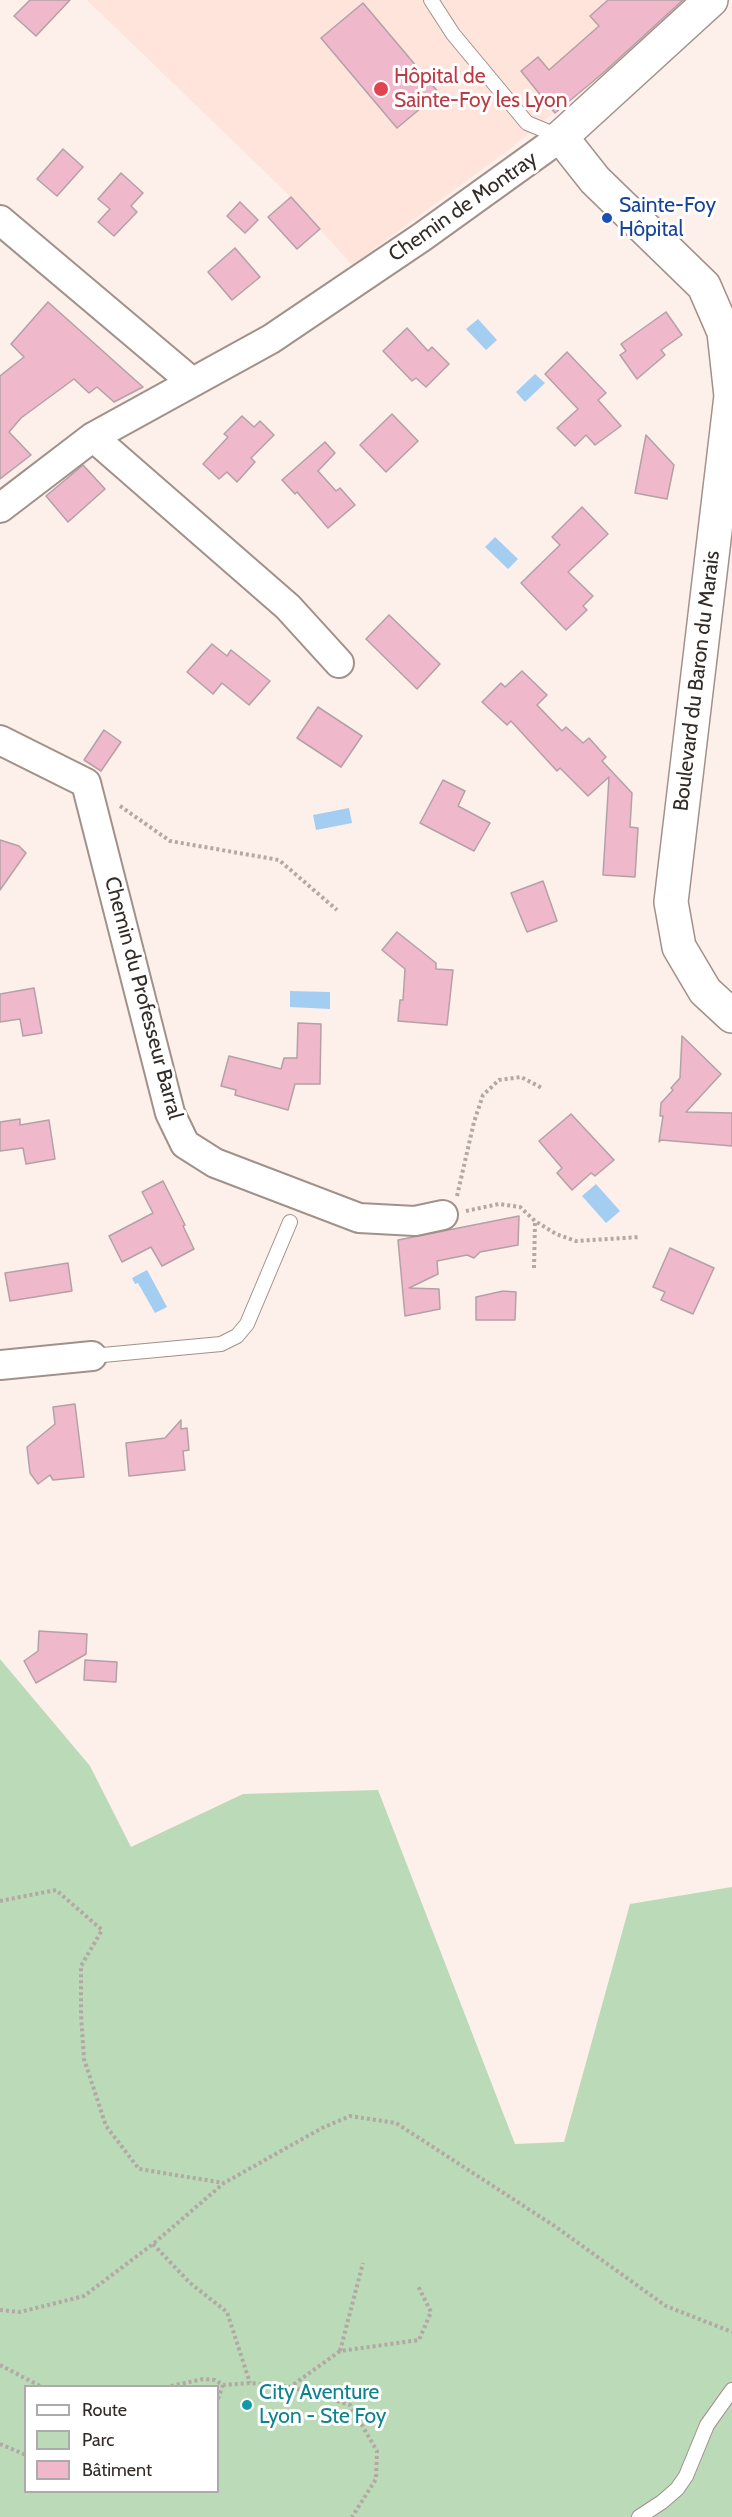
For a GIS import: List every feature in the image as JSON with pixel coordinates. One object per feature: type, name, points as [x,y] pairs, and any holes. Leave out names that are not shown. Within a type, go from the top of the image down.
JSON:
[{"type":"street","name":"Chemin de Montray","points":[[0,508],[93,436],[271,339],[422,237],[561,137],[711,0]]},
{"type":"street","name":"Boulevard du Baron du Marais","points":[[561,137],[595,180],[704,286],[724,332],[731,396],[671,902],[679,947],[705,991],[732,1016]]},
{"type":"street","points":[[0,220],[192,382]]},
{"type":"street","points":[[93,436],[288,607],[339,663]]},
{"type":"street","points":[[0,740],[86,783]]},
{"type":"street","name":"Chemin du Professeur Barral","points":[[86,783],[170,1113],[185,1144],[215,1163],[359,1218],[415,1221],[443,1215]]},
{"type":"street","points":[[0,1365],[92,1356]]},
{"type":"lane","points":[[431,0],[453,34],[527,123],[561,137]]},
{"type":"lane","points":[[92,1356],[221,1344],[237,1336],[247,1324],[290,1222]]},
{"type":"lane","points":[[639,2517],[662,2502],[686,2476],[707,2425],[732,2390]]},
{"type":"path","points":[[86,783],[170,841],[279,860],[337,910]]},
{"type":"path","points":[[443,1215],[457,1199],[474,1122],[483,1095],[499,1080],[521,1077],[542,1089]]},
{"type":"path","points":[[443,1215],[499,1204],[520,1207],[535,1221],[556,1234],[576,1240],[640,1237]]},
{"type":"path","points":[[534,1268],[535,1221]]},
{"type":"path","points":[[0,1901],[56,1890],[102,1930],[81,1966],[81,2014],[84,2059],[106,2126],[138,2169],[224,2183]]},
{"type":"path","points":[[0,2310],[20,2312],[84,2296],[153,2244],[224,2183],[322,2128],[350,2116],[396,2123],[556,2227],[666,2306],[732,2332]]},
{"type":"path","points":[[153,2244],[190,2283],[227,2312],[250,2383]]},
{"type":"path","points":[[340,2352],[363,2264]]},
{"type":"path","points":[[290,2387],[340,2352],[419,2340],[431,2312],[418,2286]]},
{"type":"path","points":[[0,2365],[38,2385]]},
{"type":"path","points":[[176,2385],[203,2379],[215,2380],[224,2385],[250,2383],[290,2387],[350,2405],[377,2451],[376,2479],[352,2517]]},
{"type":"path","points":[[219,2397],[224,2385]]},
{"type":"path","points":[[0,2437],[1,2444],[24,2454]]},
{"type":"shaded area","name":"Hôpital de Sainte-Foy les Lyon","points":[[87,0],[689,0],[511,148],[352,265],[291,197]]},
{"type":"green space","points":[[0,1659],[90,1766],[131,1847],[243,1794],[378,1790],[515,2144],[564,2142],[630,1904],[732,1887],[732,2517],[0,2517]]},
{"type":"water","points":[[478,319],[497,340],[486,350],[466,329]]},
{"type":"water","points":[[535,374],[545,383],[525,402],[516,392]]},
{"type":"water","points":[[495,537],[518,559],[508,569],[485,547]]},
{"type":"water","points":[[349,808],[352,823],[316,830],[313,815]]},
{"type":"water","points":[[290,991],[330,992],[330,1009],[290,1007]]},
{"type":"water","points":[[596,1184],[620,1211],[606,1223],[582,1196]]},
{"type":"water","points":[[147,1270],[167,1307],[155,1313],[138,1283],[135,1284],[132,1278]]},
{"type":"building","points":[[30,0],[70,0],[36,36],[14,16]]},
{"type":"building","points":[[608,0],[683,0],[555,113],[521,71],[538,57],[549,70],[599,26],[590,16]]},
{"type":"building","points":[[363,3],[439,93],[397,128],[321,38]]},
{"type":"building","points":[[63,149],[83,167],[57,196],[37,179]]},
{"type":"building","points":[[121,173],[143,193],[131,206],[137,212],[114,236],[98,222],[110,209],[98,199]]},
{"type":"building","points":[[291,197],[320,229],[297,249],[268,217]]},
{"type":"building","points":[[240,202],[258,220],[245,233],[227,216]]},
{"type":"building","points":[[235,248],[260,277],[232,300],[208,272]]},
{"type":"building","points":[[48,302],[143,387],[114,402],[97,387],[89,393],[74,379],[21,418],[9,432],[31,455],[0,479],[0,376],[24,357],[11,344]]},
{"type":"building","points":[[666,312],[682,335],[661,350],[665,355],[637,379],[620,355],[626,351],[621,344]]},
{"type":"building","points":[[407,328],[428,351],[432,347],[449,364],[426,387],[416,378],[412,381],[383,351]]},
{"type":"building","points":[[567,352],[606,393],[598,400],[621,426],[595,445],[586,435],[575,446],[557,428],[578,409],[545,374]]},
{"type":"building","points":[[392,414],[418,441],[386,472],[360,445]]},
{"type":"building","points":[[242,416],[254,427],[260,421],[274,435],[251,458],[255,462],[237,482],[227,472],[219,479],[203,464],[228,437],[224,434]]},
{"type":"building","points":[[646,435],[674,465],[667,499],[635,493]]},
{"type":"building","points":[[325,442],[335,453],[318,471],[336,491],[340,488],[355,505],[328,528],[297,492],[295,494],[282,480]]},
{"type":"building","points":[[83,465],[105,489],[68,522],[46,496]]},
{"type":"building","points":[[582,507],[608,534],[568,572],[593,596],[583,606],[587,610],[566,630],[521,583],[560,545],[552,537]]},
{"type":"building","points":[[389,615],[440,664],[417,689],[366,639]]},
{"type":"building","points":[[212,644],[227,656],[231,650],[270,681],[249,705],[222,683],[213,694],[187,672]]},
{"type":"building","points":[[522,671],[547,695],[537,705],[562,731],[566,727],[583,743],[589,738],[606,757],[602,761],[632,793],[630,827],[638,828],[635,877],[603,875],[609,777],[588,796],[560,768],[557,771],[511,721],[507,725],[482,702],[501,683],[505,687]]},
{"type":"building","points":[[318,707],[362,736],[341,767],[297,738]]},
{"type":"building","points":[[104,730],[121,742],[101,771],[84,760]]},
{"type":"building","points":[[443,780],[465,791],[458,806],[490,823],[474,851],[420,823]]},
{"type":"building","points":[[0,840],[19,846],[26,853],[0,890]]},
{"type":"building","points":[[543,881],[557,921],[527,932],[511,893]]},
{"type":"building","points":[[397,932],[436,963],[436,969],[453,970],[447,1025],[398,1021],[400,1000],[403,1000],[405,969],[382,950]]},
{"type":"building","points":[[34,988],[42,1033],[23,1036],[20,1019],[0,1022],[0,994]]},
{"type":"building","points":[[298,1023],[321,1024],[320,1084],[295,1084],[288,1110],[235,1095],[236,1090],[221,1086],[229,1056],[281,1069],[284,1058],[297,1058]]},
{"type":"building","points":[[682,1036],[721,1074],[686,1112],[732,1113],[732,1146],[661,1140],[659,1142],[663,1116],[660,1116],[661,1103],[680,1078]]},
{"type":"building","points":[[571,1114],[614,1160],[595,1176],[591,1173],[572,1190],[557,1173],[562,1168],[539,1141]]},
{"type":"building","points":[[20,1119],[20,1125],[49,1120],[55,1159],[26,1164],[23,1148],[0,1151],[0,1122]]},
{"type":"building","points":[[163,1181],[194,1249],[162,1266],[151,1247],[122,1262],[109,1236],[153,1213],[142,1192]]},
{"type":"building","points":[[519,1216],[518,1245],[480,1252],[474,1258],[467,1255],[437,1261],[438,1274],[409,1288],[439,1289],[440,1309],[405,1316],[398,1240]]},
{"type":"building","points":[[670,1248],[714,1268],[693,1314],[661,1300],[665,1292],[653,1287]]},
{"type":"building","points":[[68,1263],[72,1291],[10,1301],[5,1273]]},
{"type":"building","points":[[503,1291],[516,1292],[515,1320],[476,1320],[476,1297]]},
{"type":"building","points":[[75,1404],[84,1477],[53,1480],[50,1475],[38,1484],[30,1473],[27,1447],[55,1424],[53,1407]]},
{"type":"building","points":[[181,1420],[181,1429],[187,1428],[189,1450],[183,1451],[185,1470],[129,1476],[126,1443],[165,1438]]},
{"type":"building","points":[[39,1631],[87,1634],[86,1654],[36,1683],[24,1661],[38,1651]]},
{"type":"building","points":[[85,1660],[117,1662],[116,1682],[84,1680]]},
{"type":"place","name":"Hôpital de Sainte-Foy les Lyon","points":[[381,89]]},
{"type":"place","name":"Sainte-Foy Hôpital","points":[[607,218]]},
{"type":"place","name":"City Aventure Lyon - Ste Foy","points":[[247,2405]]}]
